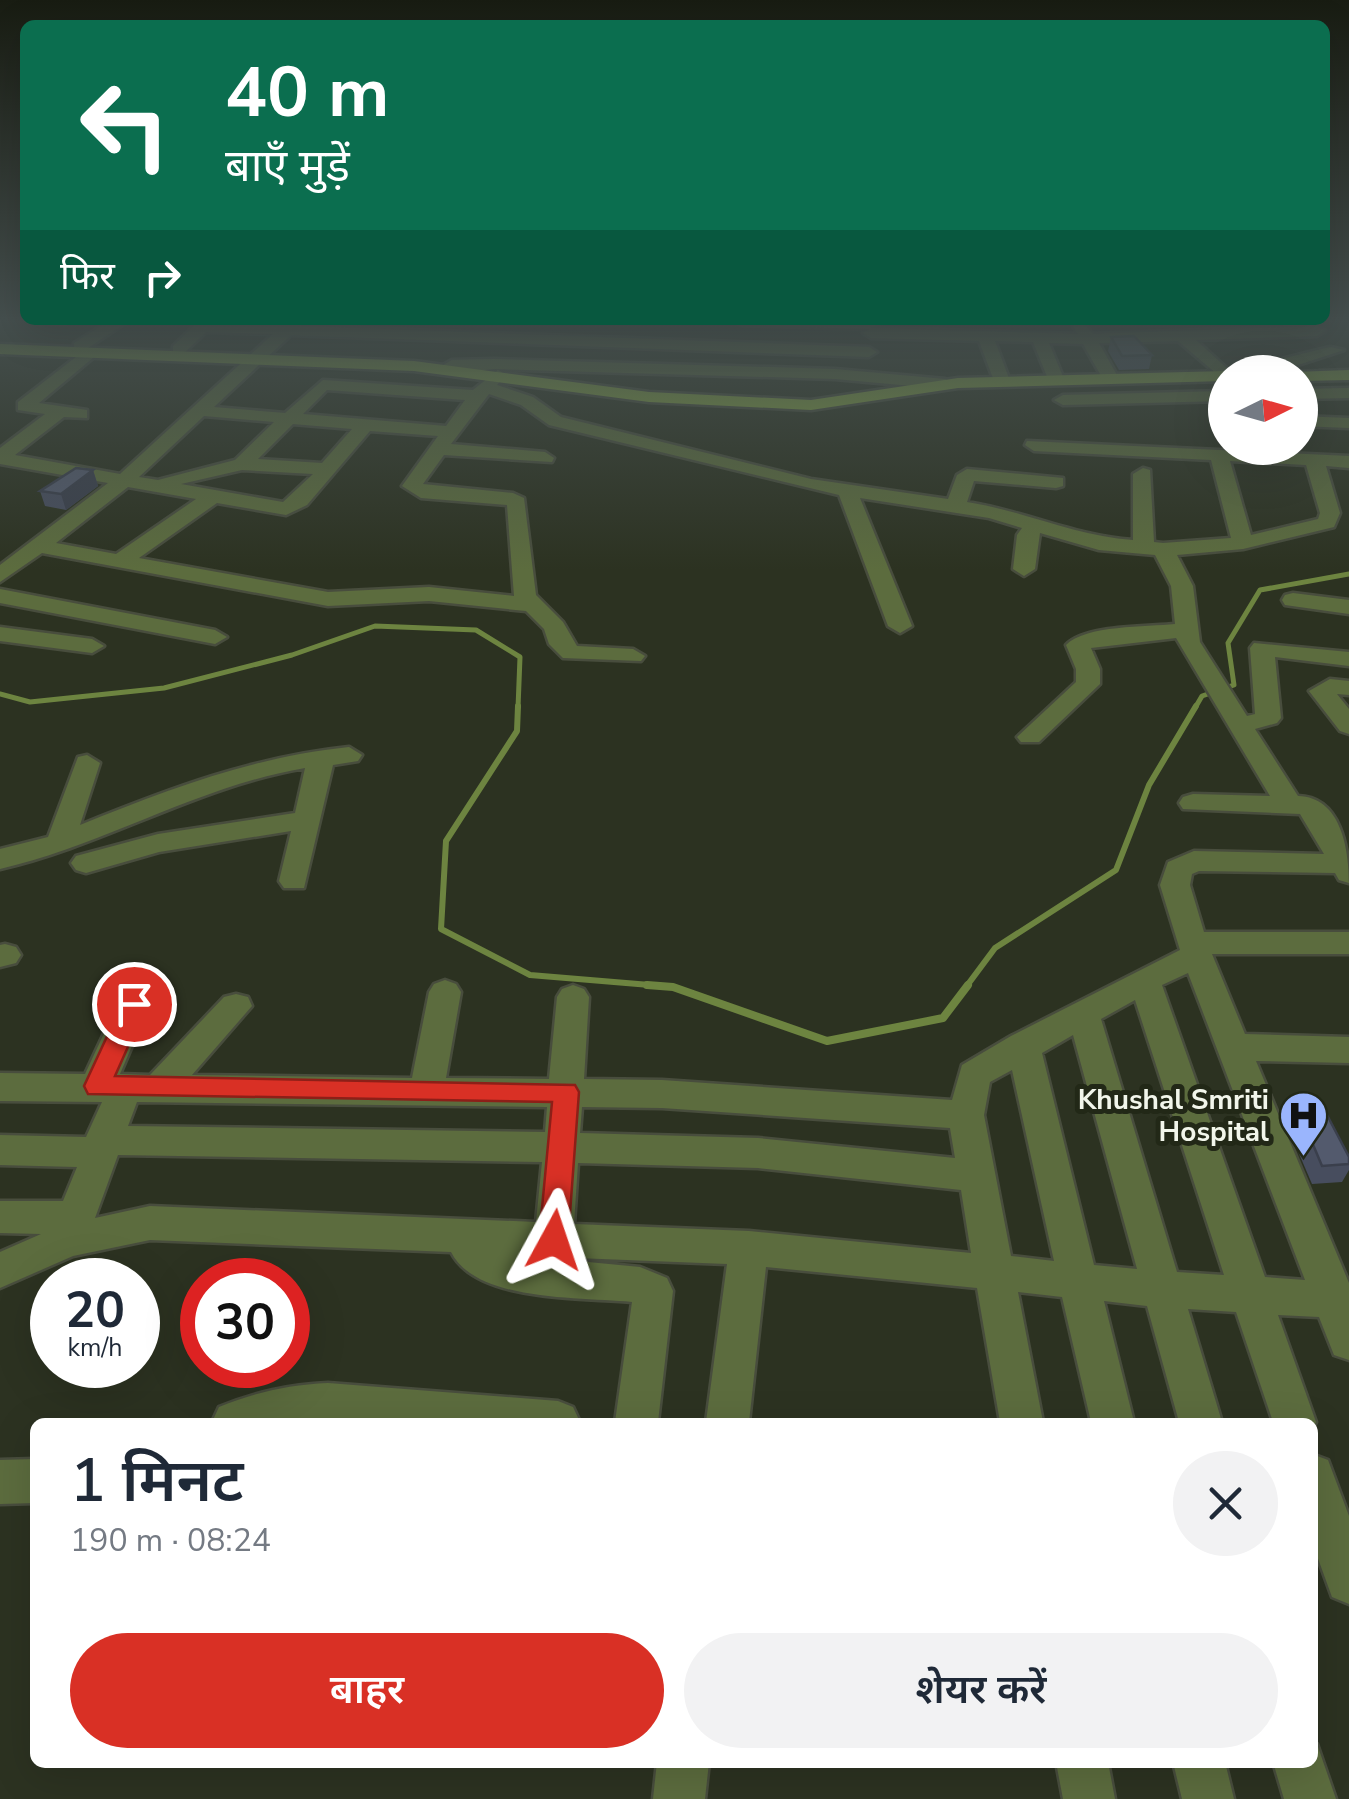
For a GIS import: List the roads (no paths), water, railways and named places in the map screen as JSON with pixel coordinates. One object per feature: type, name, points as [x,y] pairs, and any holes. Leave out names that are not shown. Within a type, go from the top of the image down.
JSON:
[{"type":"main road","points":[[763,402],[811,405],[836,402]]},
{"type":"street","points":[[28,402],[24,406],[82,414]]},
{"type":"street","points":[[0,575],[127,478],[212,402]]},
{"type":"street","points":[[242,464],[306,402]]},
{"type":"street","points":[[475,402],[412,486],[421,492],[508,497],[518,502],[523,585],[528,604]]},
{"type":"street","points":[[529,402],[555,421],[848,492],[956,506],[1053,502]]},
{"type":"street","points":[[1064,402],[1074,433]]},
{"type":"street","points":[[202,411],[366,424],[545,458]]},
{"type":"street","points":[[1,461],[59,412]]},
{"type":"street","points":[[1318,422],[1349,424]]},
{"type":"street","points":[[1,461],[127,478],[286,509],[300,502],[366,424]]},
{"type":"street","points":[[1034,446],[1074,433],[1208,452]]},
{"type":"street","points":[[1318,457],[1349,462]]},
{"type":"street","points":[[160,484],[242,464],[326,469]]},
{"type":"street","points":[[1221,465],[1243,543]]},
{"type":"street","points":[[956,506],[964,478],[972,474],[1053,502],[1099,544],[1153,549],[1243,543],[1340,518],[1311,465]]},
{"type":"street","points":[[1143,474],[1153,549],[1185,598],[1186,636],[1289,804]]},
{"type":"street","points":[[848,492],[900,626]]},
{"type":"street","points":[[120,562],[214,496]]},
{"type":"street","points":[[1024,569],[1027,535],[1053,502]]},
{"type":"street","points":[[39,546],[328,599],[429,594],[528,604],[548,620],[561,644],[571,653],[633,656]]},
{"type":"street","points":[[0,596],[215,637]]},
{"type":"street","points":[[1293,600],[1349,607]]},
{"type":"street","points":[[74,668],[119,620]]},
{"type":"street","points":[[0,634],[92,646]]},
{"type":"street","points":[[1030,737],[1088,684],[1088,668],[1078,646],[1094,640],[1186,636]]},
{"type":"street","points":[[1240,725],[1268,718],[1262,648],[1349,660]]},
{"type":"street","points":[[1349,688],[1330,686],[1321,691],[1349,726]]},
{"type":"street","points":[[0,859],[60,844],[218,780],[335,756],[308,820],[294,880]]},
{"type":"street","points":[[60,844],[87,764]]},
{"type":"street","points":[[1193,803],[1289,804],[1314,809],[1347,868]]},
{"type":"street","points":[[86,863],[158,843],[308,820]]},
{"type":"street","points":[[1347,868],[1183,863],[1176,884],[1195,949],[1233,1048],[1341,1300],[1349,1340]]},
{"type":"street","points":[[1019,1418],[966,1114],[974,1075],[1023,1045],[1084,1016],[1195,949],[1349,942]]},
{"type":"street","points":[[1144,980],[1293,1418]]},
{"type":"street","points":[[427,1090],[444,992]]},
{"type":"street","points":[[554,1240],[573,997]]},
{"type":"street","points":[[0,1270],[72,1229],[100,1146],[128,1086],[134,1004]]},
{"type":"street","points":[[128,1086],[236,1006]]},
{"type":"street","points":[[1084,1016],[1199,1418]]},
{"type":"street","points":[[1023,1045],[1111,1418]]},
{"type":"street","points":[[1233,1048],[1349,1050]]},
{"type":"street","points":[[0,1087],[662,1094],[966,1114]]},
{"type":"street","points":[[0,1150],[100,1146],[562,1145],[758,1153],[977,1176]]},
{"type":"street","points":[[0,1217],[72,1229],[150,1223],[749,1248],[1161,1289],[1341,1300]]},
{"type":"street","points":[[462,1236],[472,1257],[494,1270],[640,1286],[652,1291],[636,1418]]},
{"type":"street","points":[[728,1418],[749,1248]]},
{"type":"street","points":[[246,1418],[281,1406],[328,1404],[507,1418]]},
{"type":"street","points":[[0,1482],[30,1481]]},
{"type":"street","points":[[1318,1493],[1349,1580]]},
{"type":"street","points":[[679,1799],[682,1768]]},
{"type":"street","points":[[1083,1768],[1088,1799]]},
{"type":"street","points":[[1200,1768],[1208,1799]]},
{"type":"street","points":[[1302,1768],[1310,1799]]},
{"type":"waterway","points":[[1195,708],[1202,696],[1234,685],[1228,643],[1260,590],[1349,574]]},
{"type":"waterway","points":[[0,694],[30,702],[164,688],[292,655],[375,626],[476,630],[520,657],[518,708]]},
{"type":"waterway","points":[[518,706],[517,731],[446,841],[441,929],[530,975],[674,987]]},
{"type":"waterway","points":[[966,987],[995,948],[1116,870],[1149,785],[1196,706]]},
{"type":"waterway","points":[[647,985],[673,987],[827,1041],[943,1018],[968,985]]},
{"type":"place","name":"Khushal Smriti Hospital","points":[[1304,1158]]}]
